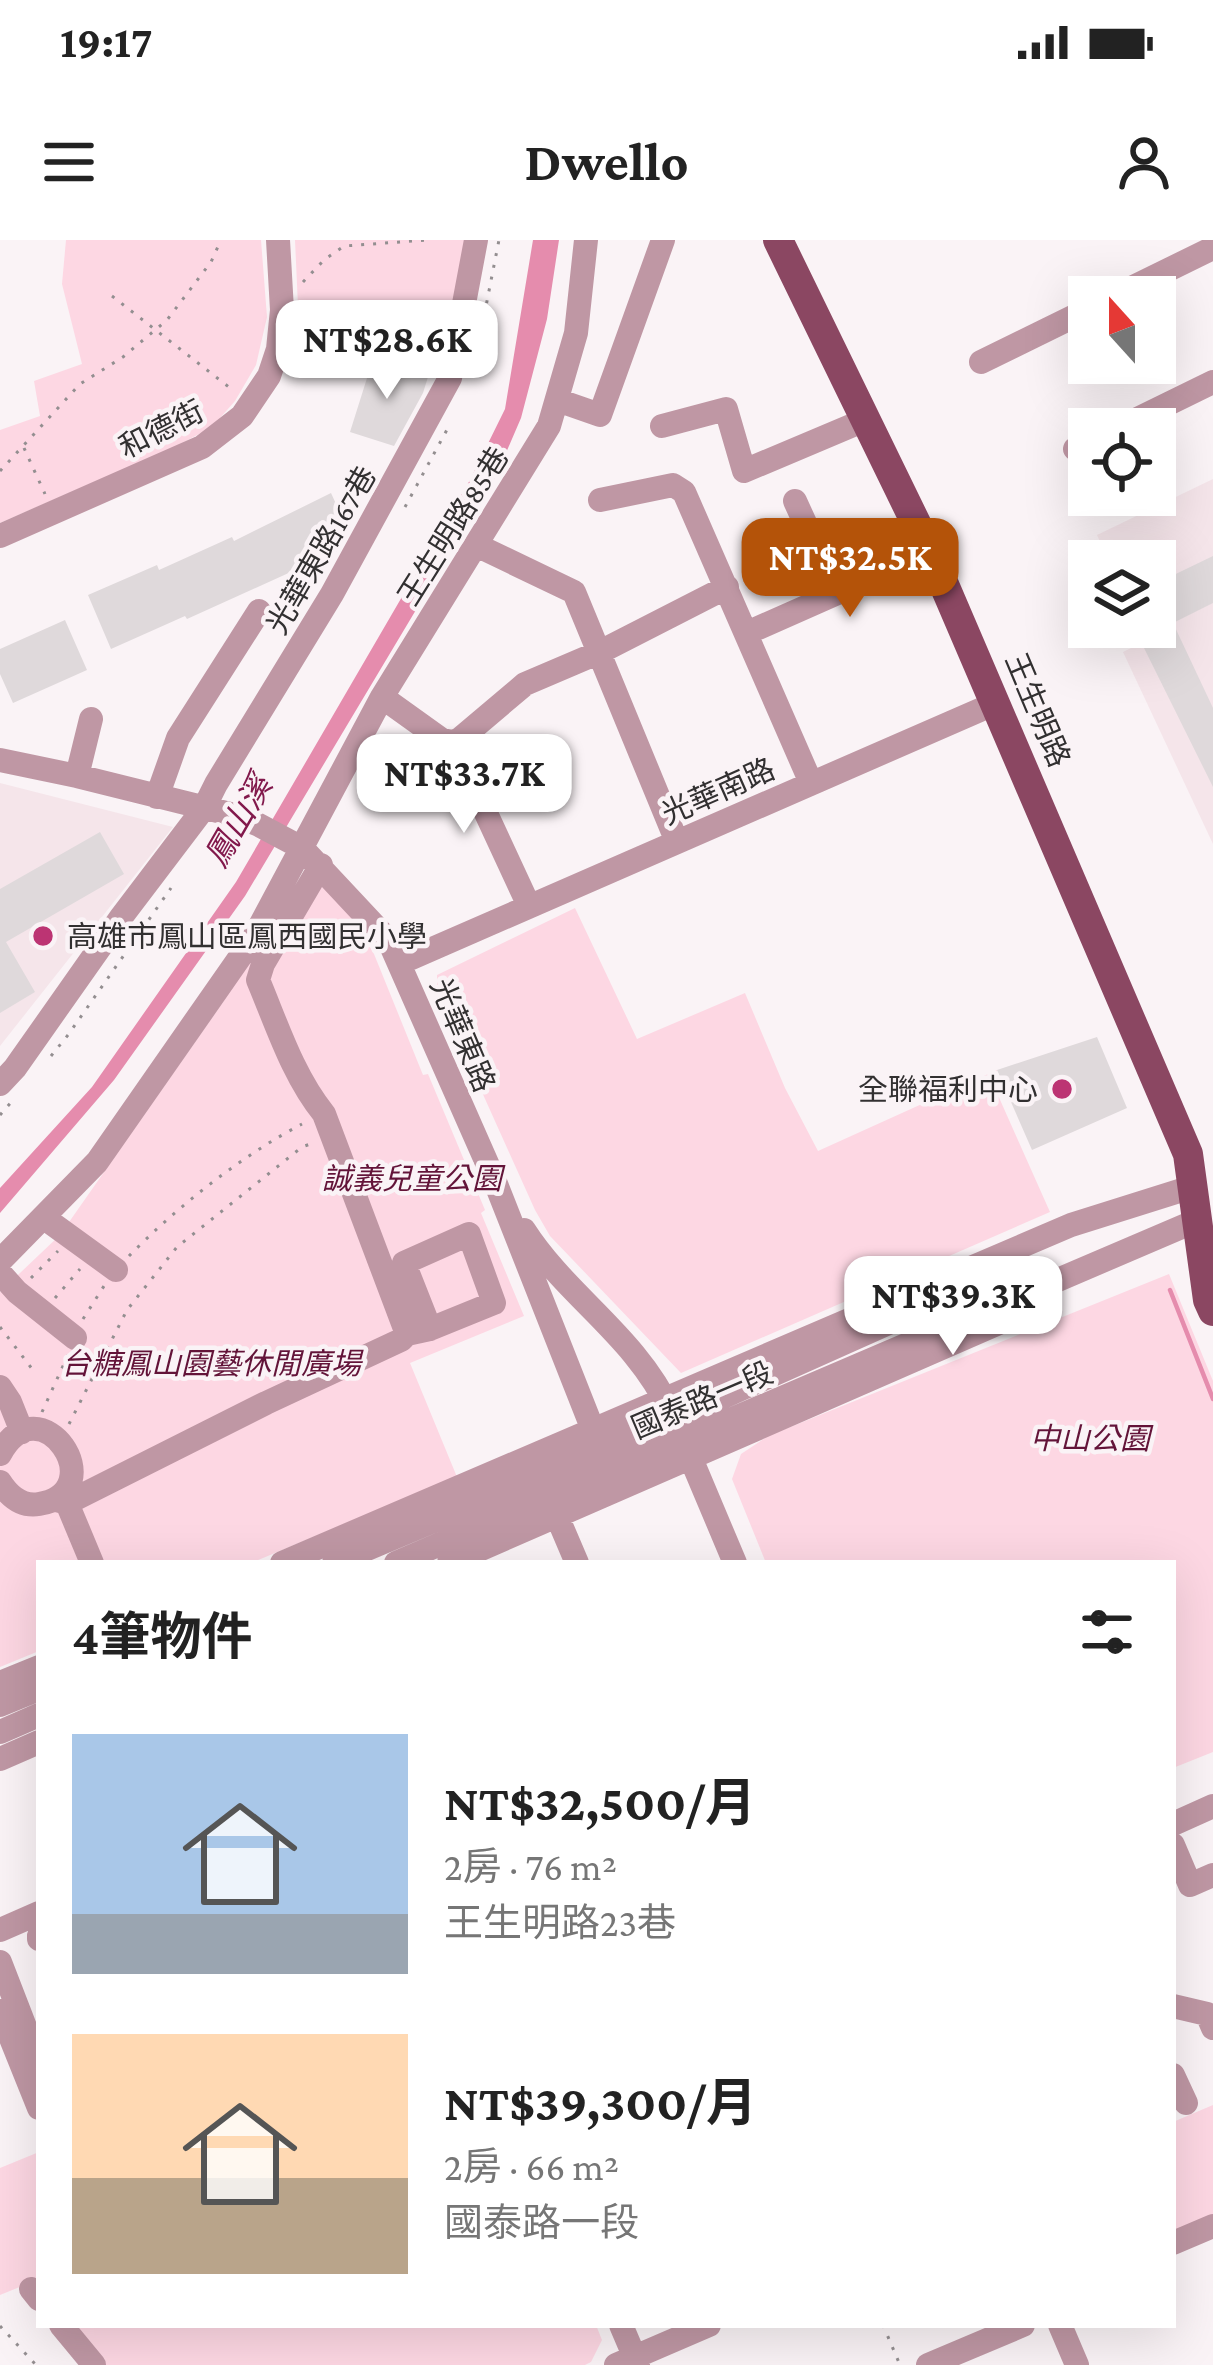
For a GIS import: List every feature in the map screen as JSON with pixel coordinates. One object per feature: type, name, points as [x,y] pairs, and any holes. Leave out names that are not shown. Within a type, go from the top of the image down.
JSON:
[{"type":"main road","name":"王生明路","points":[[778,240],[930,552],[1205,1198]]},
{"type":"main road","points":[[1205,1198],[1213,1253]]},
{"type":"main road","points":[[1205,1198],[1208,1300],[1213,1311]]},
{"type":"street","name":"和德街","points":[[0,536],[202,447],[242,416],[269,376],[278,349],[282,310],[278,240]]},
{"type":"street","name":"光華東路167巷","points":[[0,1084],[204,808],[415,447],[450,378],[476,240]]},
{"type":"street","name":"王生明路85巷","points":[[312,857],[382,697],[549,426],[576,333],[586,240]]},
{"type":"street","points":[[557,400],[600,415],[663,240]]},
{"type":"street","points":[[1156,276],[1213,248]]},
{"type":"street","points":[[981,362],[1068,319]]},
{"type":"street","points":[[1160,408],[1213,382]]},
{"type":"street","points":[[662,425],[726,409],[744,471],[865,419]]},
{"type":"street","points":[[600,500],[673,485],[684,492],[811,783]]},
{"type":"street","points":[[795,501],[837,593]]},
{"type":"street","points":[[476,545],[574,592],[677,842]]},
{"type":"street","points":[[747,632],[930,552]]},
{"type":"street","points":[[382,697],[442,740],[453,742],[525,684],[728,587]]},
{"type":"street","points":[[157,797],[178,738],[259,611]]},
{"type":"street","name":"光華南路","points":[[400,964],[996,703]]},
{"type":"street","points":[[77,776],[91,719]]},
{"type":"street","points":[[453,742],[530,906]]},
{"type":"street","points":[[0,760],[233,815],[312,857]]},
{"type":"street","points":[[0,1481],[18,1501],[60,1501],[418,1332],[328,1125],[302,1080],[258,980],[312,857]]},
{"type":"street","points":[[0,1261],[97,1162],[312,857]]},
{"type":"street","name":"光華東路","points":[[312,857],[389,941],[494,1179],[593,1430]]},
{"type":"street","name":"光華東路","points":[[494,1179],[532,1243],[640,1360],[679,1430],[734,1560]]},
{"type":"street","name":"國泰路一段","points":[[455,1560],[557,1516],[772,1364],[1205,1198]]},
{"type":"street","name":"國泰路一段","points":[[402,1560],[679,1430],[1205,1198]]},
{"type":"street","points":[[43,1217],[116,1270]]},
{"type":"street","points":[[9,1282],[75,1338]]},
{"type":"street","points":[[0,1387],[28,1431]]},
{"type":"street","name":"國泰路一段","points":[[290,1560],[593,1430],[679,1430]]},
{"type":"street","name":"國泰路一段","points":[[342,1560],[679,1430]]},
{"type":"street","points":[[0,1454],[11,1438],[28,1431],[46,1432],[61,1441],[72,1469],[60,1501]]},
{"type":"street","points":[[60,1501],[90,1560]]},
{"type":"street","points":[[557,1516],[576,1560]]},
{"type":"street","points":[[0,1683],[36,1668]]},
{"type":"street","points":[[0,1705],[36,1690]]},
{"type":"street","points":[[0,1732],[36,1716]]},
{"type":"street","points":[[0,1759],[36,1743]]},
{"type":"street","points":[[1176,1823],[1213,1806]]},
{"type":"street","points":[[1176,1852],[1190,1885],[1213,1875]]},
{"type":"street","points":[[33,2061],[34,2050],[2,1947],[36,1915]]},
{"type":"street","points":[[1176,2007],[1211,2018]]},
{"type":"street","points":[[0,2012],[33,2061]]},
{"type":"street","points":[[1176,2081],[1186,2103]]},
{"type":"street","points":[[1176,2242],[1213,2226]]},
{"type":"street","points":[[63,2328],[94,2365]]},
{"type":"street","points":[[622,2328],[630,2362],[703,2328]]},
{"type":"street","points":[[928,2365],[1016,2328]]},
{"type":"street","points":[[1061,2328],[1077,2365]]},
{"type":"path","points":[[0,471],[80,384],[123,357],[166,320],[211,262],[220,240]]},
{"type":"path","points":[[302,283],[344,246],[427,240]]},
{"type":"path","points":[[359,329],[377,320],[413,315],[442,303],[468,284]]},
{"type":"path","points":[[112,296],[235,392]]},
{"type":"path","points":[[282,310],[454,353]]},
{"type":"path","points":[[23,446],[47,499]]},
{"type":"path","points":[[28,1431],[84,1318],[116,1270],[153,1232],[224,1175],[296,1127],[328,1125]]},
{"type":"path","points":[[61,1441],[127,1310],[176,1247],[328,1125]]},
{"type":"path","points":[[9,1282],[70,1238]]},
{"type":"path","points":[[43,1312],[93,1254]]},
{"type":"path","points":[[0,1327],[36,1374]]},
{"type":"path","points":[[0,2326],[36,2365]]},
{"type":"path","points":[[884,2328],[900,2365]]},
{"type":"shaded area","points":[[533,240],[559,240],[547,319],[521,418],[496,476],[245,896],[114,1080],[0,1213],[0,1188],[92,1087],[236,882],[470,480],[505,409]]},
{"type":"shaded area","points":[[1213,479],[1213,844],[1123,652],[1176,648],[1176,540],[1099,540],[1097,535],[1136,516],[1176,516],[1176,497]]},
{"type":"shaded area","name":"高雄市鳳山區鳳西國民小學","points":[[0,783],[173,827],[0,1046]]},
{"type":"green space","points":[[66,240],[261,240],[267,317],[256,365],[235,401],[212,427],[0,523],[0,430],[40,416],[34,381],[82,364],[62,284]]},
{"type":"green space","points":[[295,240],[483,240],[463,346],[298,306]]},
{"type":"green space","name":"台糖鳳山園藝休閒廣場","points":[[305,870],[351,914],[374,954],[485,1210],[481,1213],[524,1316],[410,1363],[457,1477],[258,1560],[36,1560],[36,1652],[0,1667],[0,1292],[60,1235],[223,1002]]},
{"type":"green space","points":[[575,908],[637,1039],[745,993],[818,1151],[997,1070],[997,1093],[1050,1212],[681,1373],[550,1236],[437,992],[437,975]]},
{"type":"green space","name":"中山公園","points":[[1169,1274],[1213,1381],[1213,1752],[1176,1767],[1176,1560],[765,1560],[732,1479],[741,1454],[768,1436]]},
{"type":"green space","points":[[1213,2105],[1213,2216],[1176,2232],[1176,2121]]},
{"type":"green space","points":[[36,2153],[36,2287],[32,2282],[0,2295],[0,2168]]},
{"type":"green space","points":[[71,2328],[597,2328],[602,2340],[585,2365],[102,2365]]},
{"type":"building","points":[[373,359],[428,377],[394,446],[350,432]]},
{"type":"building","points":[[331,493],[348,530],[337,551],[111,649],[88,595],[232,537],[234,541]]},
{"type":"building","points":[[1213,556],[1213,603],[1176,622],[1176,574]]},
{"type":"building","points":[[65,620],[87,670],[13,703],[0,674],[0,649]]},
{"type":"building","points":[[1176,629],[1213,708],[1213,787],[1144,648],[1176,648]]},
{"type":"building","points":[[100,832],[124,874],[6,942],[35,992],[0,1013],[0,889]]},
{"type":"building","name":"全聯福利中心","points":[[1097,1037],[1127,1108],[1032,1150],[997,1070]]},
{"type":"waterway","points":[[1170,1290],[1213,1399]]},
{"type":"place","name":"高雄市鳳山區鳳西國民小學","points":[[43,936]]},
{"type":"place","name":"全聯福利中心","points":[[1062,1089]]},
{"type":"water label","name":"鳳山溪","points":[[238,821]]},
{"type":"park label","name":"誠義兒童公園","points":[[412,1178]]}]
